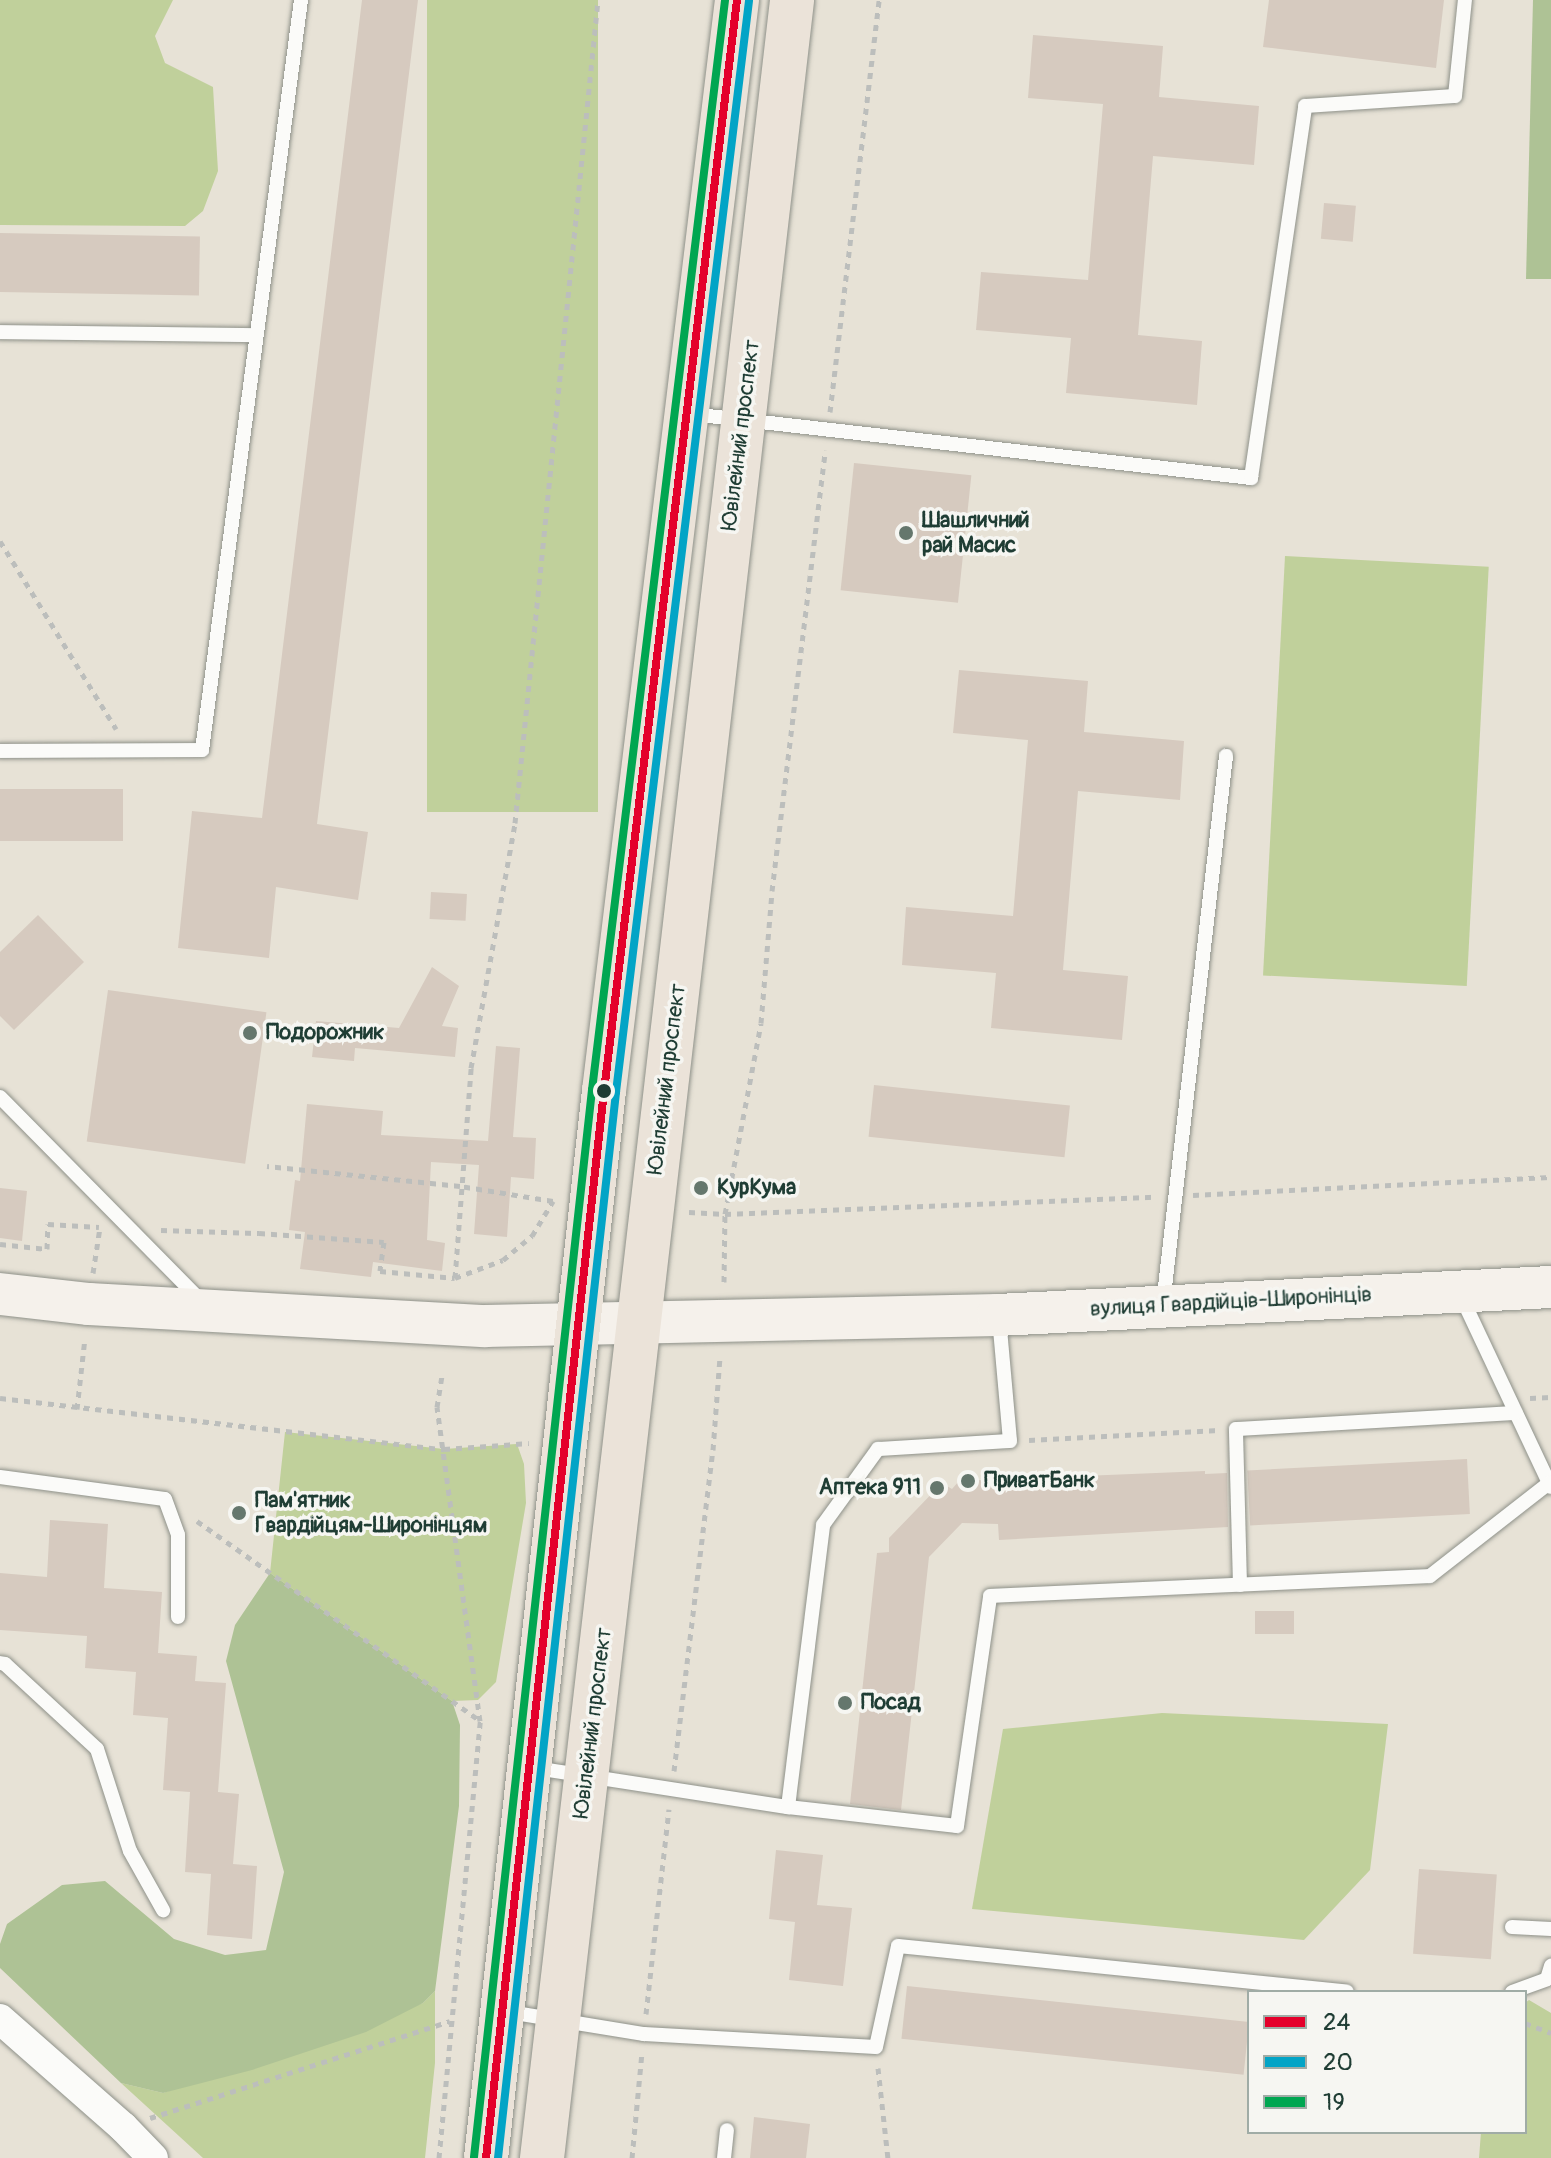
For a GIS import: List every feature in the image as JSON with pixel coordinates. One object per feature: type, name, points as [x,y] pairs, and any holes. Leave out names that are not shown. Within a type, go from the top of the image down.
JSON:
[{"type":"main road","points":[[486,2158],[579,1324],[737,0]]},
{"type":"main road","name":"Ювілейний проспект","points":[[542,2158],[792,0]]},
{"type":"main road","name":"вулиця Гвардійців-Широнінців","points":[[0,1294],[89,1304],[448,1325],[998,1315],[1162,1304],[1551,1287]]},
{"type":"street","points":[[0,2019],[123,2127],[153,2158]]},
{"type":"lane","points":[[0,751],[202,750],[301,0]]},
{"type":"lane","points":[[687,413],[1251,478],[1305,106],[1455,96],[1465,0]]},
{"type":"lane","points":[[0,332],[255,335]]},
{"type":"lane","points":[[1162,1304],[1226,756]]},
{"type":"lane","points":[[0,1097],[210,1310]]},
{"type":"lane","points":[[531,1767],[788,1807],[957,1826],[990,1596],[1430,1576],[1550,1485],[1459,1291]]},
{"type":"lane","points":[[788,1807],[823,1525],[878,1449],[1010,1441],[998,1315]]},
{"type":"lane","points":[[1240,1585],[1236,1429],[1516,1413]]},
{"type":"lane","points":[[0,1477],[165,1499],[178,1535],[178,1617]]},
{"type":"lane","points":[[0,1663],[5,1664],[97,1749],[130,1851],[163,1910]]},
{"type":"lane","points":[[1512,1927],[1551,1929]]},
{"type":"lane","points":[[503,2011],[644,2034],[876,2047],[898,1946],[1327,1990]]},
{"type":"lane","points":[[1517,1990],[1547,1979],[1551,1966]]},
{"type":"lane","points":[[724,2158],[727,2130]]},
{"type":"path","points":[[455,1278],[471,1068],[515,823],[598,0]]},
{"type":"path","points":[[724,1282],[725,1214],[761,1023],[772,891],[879,0]]},
{"type":"path","points":[[0,541],[129,750]]},
{"type":"path","points":[[0,1244],[47,1249],[48,1224],[384,1242],[380,1271],[455,1278],[503,1260],[532,1236],[553,1201],[460,1186],[267,1166]]},
{"type":"path","points":[[689,1212],[725,1214],[1175,1196],[1551,1177]]},
{"type":"path","points":[[632,2158],[713,1450],[720,1352]]},
{"type":"path","points":[[439,2158],[480,1721],[437,1407],[442,1375]]},
{"type":"path","points":[[0,1398],[444,1449],[530,1443]]},
{"type":"path","points":[[1010,1441],[1236,1429]]},
{"type":"path","points":[[165,1499],[480,1721]]},
{"type":"path","points":[[123,2127],[450,2021]]},
{"type":"path","points":[[1527,2024],[1551,2033]]},
{"type":"path","points":[[876,2047],[888,2158]]},
{"type":"green space","points":[[0,0],[173,0],[155,36],[165,63],[213,87],[218,171],[203,211],[185,226],[0,225]]},
{"type":"green space","points":[[427,0],[598,0],[598,812],[427,812]]},
{"type":"green space","points":[[1533,0],[1551,0],[1551,279],[1526,279]]},
{"type":"green space","points":[[1285,556],[1489,567],[1467,986],[1263,975]]},
{"type":"green space","points":[[285,1432],[444,1449],[517,1444],[524,1464],[526,1503],[496,1682],[478,1700],[452,1701],[270,1573]]},
{"type":"green space","points":[[270,1573],[452,1701],[460,1725],[459,1806],[435,1991],[423,2003],[366,2032],[252,2070],[163,2093],[121,2083],[0,1968],[0,1944],[7,1924],[62,1885],[105,1881],[174,1939],[225,1955],[266,1950],[284,1872],[226,1661],[235,1625]]},
{"type":"green space","points":[[1162,1713],[1388,1724],[1370,1870],[1304,1940],[972,1909],[1003,1729]]},
{"type":"green space","points":[[435,1991],[435,2063],[425,2158],[203,2158],[121,2083],[163,2093],[423,2003]]},
{"type":"green space","points":[[1527,2002],[1551,2013],[1551,2158],[1479,2158],[1481,2134],[1527,2134]]},
{"type":"building","points":[[362,0],[418,0],[317,824],[368,832],[358,900],[276,887],[269,958],[178,948],[192,811],[262,818]]},
{"type":"building","points":[[1269,0],[1444,0],[1436,68],[1263,47]]},
{"type":"building","points":[[1033,35],[1163,46],[1159,97],[1259,106],[1254,165],[1153,156],[1138,335],[1202,341],[1197,405],[1066,393],[1071,338],[976,330],[981,272],[1088,280],[1103,104],[1028,98]]},
{"type":"building","points":[[1324,203],[1356,206],[1353,242],[1321,239]]},
{"type":"building","points":[[0,233],[200,236],[199,295],[0,292]]},
{"type":"building","name":"Шашличний рай Масис","points":[[854,463],[971,475],[958,603],[841,590]]},
{"type":"building","points":[[959,670],[1088,681],[1084,732],[1184,741],[1180,800],[1078,791],[1063,970],[1128,976],[1122,1040],[991,1028],[996,973],[902,965],[906,907],[1013,916],[1028,740],[953,733]]},
{"type":"building","points":[[0,789],[123,789],[123,841],[0,841]]},
{"type":"building","points":[[431,892],[467,894],[466,921],[430,919]]},
{"type":"building","points":[[38,915],[84,962],[14,1030],[0,1016],[0,952]]},
{"type":"building","points":[[432,967],[459,986],[442,1026],[458,1028],[455,1057],[355,1048],[354,1061],[312,1057],[316,1021],[399,1028]]},
{"type":"building","points":[[108,990],[266,1012],[245,1164],[87,1142]]},
{"type":"building","points":[[496,1046],[520,1048],[513,1137],[536,1138],[534,1179],[511,1177],[507,1237],[474,1234],[479,1165],[431,1162],[427,1240],[445,1243],[442,1271],[373,1262],[371,1277],[300,1269],[305,1232],[289,1230],[295,1180],[300,1181],[307,1104],[383,1111],[381,1135],[488,1141]]},
{"type":"building","points":[[874,1085],[1070,1106],[1064,1157],[869,1137]]},
{"type":"building","points":[[0,1188],[27,1191],[22,1241],[0,1238]]},
{"type":"building","points":[[1467,1459],[1470,1514],[1250,1525],[1247,1471]]},
{"type":"building","points":[[1205,1471],[1205,1474],[1227,1473],[1228,1527],[999,1540],[998,1524],[962,1523],[929,1557],[901,1810],[850,1804],[877,1553],[889,1552],[889,1538],[942,1483],[952,1489],[959,1481]]},
{"type":"building","points":[[50,1520],[108,1524],[104,1588],[162,1592],[158,1653],[197,1656],[195,1681],[226,1683],[218,1792],[239,1794],[233,1864],[257,1866],[252,1939],[207,1935],[211,1874],[185,1872],[190,1792],[163,1790],[168,1718],[133,1715],[136,1672],[85,1668],[87,1636],[0,1630],[0,1573],[47,1577]]},
{"type":"building","points":[[1255,1611],[1294,1611],[1294,1634],[1255,1634]]},
{"type":"building","points":[[776,1850],[823,1855],[817,1905],[852,1908],[843,1986],[789,1980],[795,1922],[769,1919]]},
{"type":"building","points":[[1419,1869],[1497,1874],[1491,1959],[1413,1954]]},
{"type":"building","points":[[907,1986],[1247,2022],[1244,2075],[901,2039]]},
{"type":"building","points":[[754,2117],[810,2124],[806,2158],[750,2158]]},
{"type":"transit line","name":"19","points":[[474,2157],[592,1090],[725,0]]},
{"type":"transit line","name":"24","points":[[486,2158],[604,1091],[737,0]]},
{"type":"transit line","name":"20","points":[[498,2158],[616,1092],[749,1]]},
{"type":"place","name":"Шашличний рай Масис","points":[[906,533]]},
{"type":"place","name":"Подорожник","points":[[250,1033]]},
{"type":"place","name":"КурКума","points":[[701,1188]]},
{"type":"place","name":"ПриватБанк","points":[[968,1481]]},
{"type":"place","name":"Аптека 911","points":[[937,1488]]},
{"type":"place","name":"Пам'ятник Гвардійцям-Широнінцям","points":[[239,1513]]},
{"type":"place","name":"Посад","points":[[845,1703]]}]
